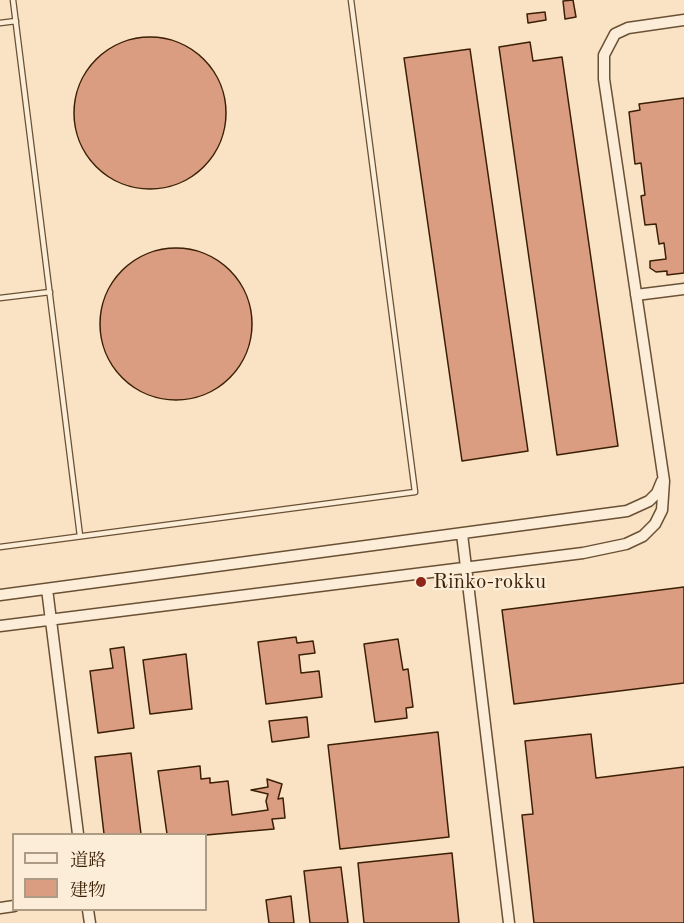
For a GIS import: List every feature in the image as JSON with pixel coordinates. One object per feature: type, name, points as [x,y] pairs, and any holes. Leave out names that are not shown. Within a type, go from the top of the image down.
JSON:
[{"type":"street","points":[[0,626],[584,553],[626,544],[642,536],[655,524],[662,510],[663,474],[604,79],[604,55],[615,34],[628,28],[684,20]]},
{"type":"street","points":[[636,295],[684,289]]},
{"type":"street","points":[[0,595],[627,511],[639,507],[657,493],[663,474]]},
{"type":"street","points":[[462,534],[509,923]]},
{"type":"street","points":[[47,589],[78,833]]},
{"type":"lane","points":[[13,0],[80,536]]},
{"type":"lane","points":[[0,547],[414,492],[351,0]]},
{"type":"lane","points":[[0,23],[16,21]]},
{"type":"lane","points":[[0,298],[50,292]]},
{"type":"building","points":[[573,0],[576,17],[565,19],[563,1]]},
{"type":"building","points":[[545,12],[546,20],[528,23],[527,14]]},
{"type":"building","points":[[150,37],[179,42],[204,59],[221,84],[226,113],[221,142],[204,167],[179,184],[150,189],[121,184],[96,167],[79,142],[74,113],[79,84],[96,59],[121,42]]},
{"type":"building","points":[[530,42],[533,61],[562,57],[618,446],[557,455],[499,47]]},
{"type":"building","points":[[470,49],[528,451],[462,461],[404,58]]},
{"type":"building","points":[[684,98],[684,273],[667,275],[667,271],[656,272],[650,268],[650,261],[666,259],[664,243],[659,244],[656,224],[645,225],[641,196],[645,195],[641,163],[635,164],[629,112],[640,110],[639,104]]},
{"type":"building","points":[[176,248],[205,253],[230,270],[247,295],[252,324],[247,353],[230,378],[205,395],[176,400],[147,395],[122,378],[105,353],[100,324],[105,295],[122,270],[147,253]]},
{"type":"building","points":[[684,587],[684,683],[514,704],[502,610]]},
{"type":"building","points":[[296,637],[297,643],[313,641],[315,653],[299,655],[301,673],[319,671],[322,697],[266,704],[258,642]]},
{"type":"building","points":[[398,639],[403,670],[408,669],[413,707],[406,708],[407,718],[375,722],[364,644]]},
{"type":"building","points":[[124,647],[134,728],[98,733],[90,671],[113,668],[110,649]]},
{"type":"building","points":[[186,654],[192,709],[150,714],[143,660]]},
{"type":"building","points":[[307,717],[309,737],[272,742],[269,721]]},
{"type":"building","points":[[438,732],[449,837],[340,849],[328,745]]},
{"type":"building","points":[[591,734],[596,778],[684,767],[684,923],[534,923],[522,815],[533,814],[525,741]]},
{"type":"building","points":[[131,753],[141,833],[104,833],[95,757]]},
{"type":"building","points":[[200,766],[201,779],[210,778],[210,783],[228,781],[232,815],[268,810],[266,801],[268,794],[251,790],[268,787],[267,779],[282,784],[278,799],[283,798],[285,818],[272,819],[274,829],[207,835],[207,833],[167,833],[158,771]]},
{"type":"building","points":[[452,853],[459,923],[364,923],[358,863]]},
{"type":"building","points":[[341,867],[348,923],[310,923],[304,871]]},
{"type":"building","points":[[291,896],[294,923],[269,923],[266,900]]},
{"type":"place","name":"Rinko-rokku","points":[[421,582]]}]
